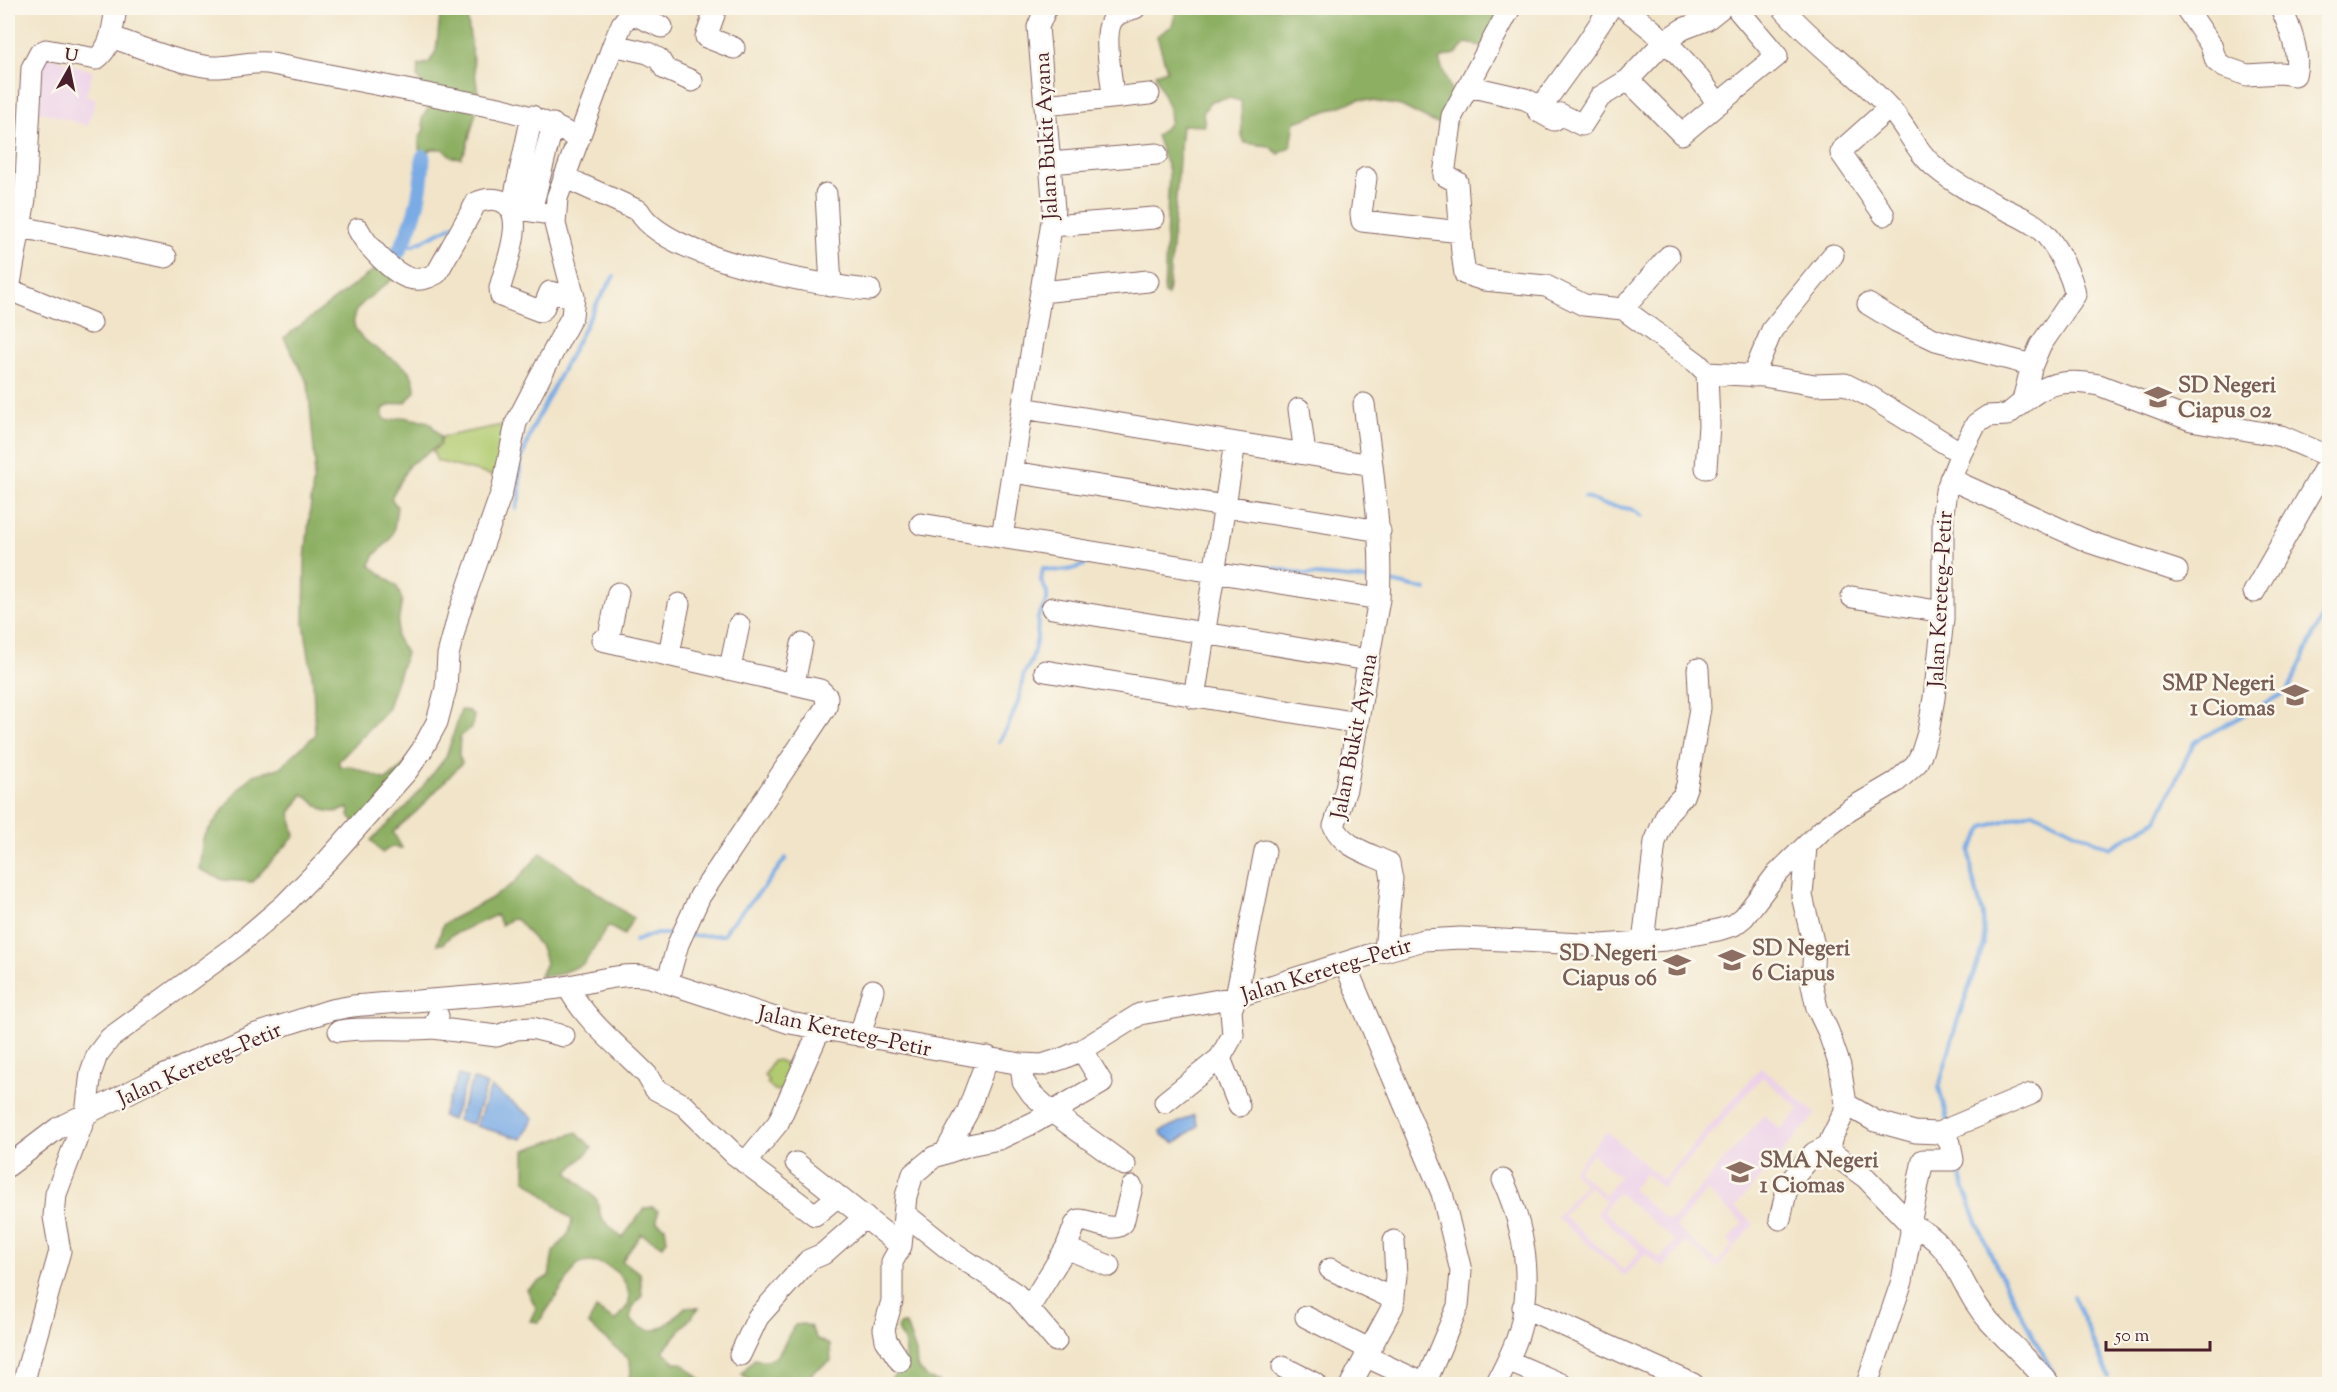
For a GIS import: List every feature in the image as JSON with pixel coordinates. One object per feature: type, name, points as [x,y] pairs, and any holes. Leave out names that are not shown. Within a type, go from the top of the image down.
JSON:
[{"type":"street","points":[[91,323],[9,293],[25,199],[30,85],[36,58],[46,50],[96,59],[111,37],[116,8]]},
{"type":"street","points":[[706,8],[712,10],[714,15],[706,37],[734,48]]},
{"type":"street","name":"Jalan Bukit Ayana","points":[[1002,537],[1054,209],[1038,27],[1046,8]]},
{"type":"street","points":[[1113,97],[1108,37],[1111,21],[1118,14],[1135,8]]},
{"type":"street","points":[[1510,8],[1452,116],[1444,175],[1457,182],[1466,274],[1485,280],[1546,286],[1584,304],[1623,309],[1697,363],[1707,373],[1753,376],[1815,385],[1845,384],[1869,396],[1960,453]]},
{"type":"street","points":[[1610,8],[1538,111],[1554,120],[1560,114],[1582,125],[1603,95],[1628,80],[1665,41],[1683,29],[1706,20],[1721,8]]},
{"type":"street","points":[[1624,8],[1665,41],[1695,73],[1718,104]]},
{"type":"street","points":[[1628,80],[1682,134],[1777,56],[1744,18],[1739,11],[1741,8]]},
{"type":"street","points":[[1783,8],[1822,48],[1889,108],[1920,152],[1936,168],[1961,186],[2034,225],[2046,236],[2054,248],[2073,282],[2075,295],[2044,339],[2032,365],[2023,400]]},
{"type":"street","points":[[2186,8],[2206,38],[2220,65],[2247,75],[2280,73],[2295,75],[2295,48],[2281,8]]},
{"type":"street","points":[[23,1384],[60,1251],[54,1216],[56,1194],[86,1114],[91,1072],[98,1055],[110,1038],[235,947],[284,905],[407,771],[422,750],[437,722],[446,688],[448,655],[459,613],[502,491],[516,423],[572,315],[574,297],[560,245],[555,215],[564,177],[612,45],[622,24],[632,10],[662,27]]},
{"type":"street","points":[[111,37],[197,65],[217,67],[246,62],[267,63],[500,108],[553,124],[579,140]]},
{"type":"street","points":[[612,45],[648,53],[660,59],[664,69],[692,81]]},
{"type":"street","points":[[1468,86],[1525,99],[1541,107]]},
{"type":"street","points":[[1045,105],[1149,93]]},
{"type":"street","points":[[1884,214],[1841,153],[1889,108]]},
{"type":"street","points":[[522,210],[532,116]]},
{"type":"street","points":[[553,124],[516,226],[500,288],[501,296],[540,311],[550,292],[574,297]]},
{"type":"street","points":[[1050,163],[1157,154]]},
{"type":"street","points":[[564,177],[639,211],[647,222],[666,236],[686,246],[753,268],[831,286],[870,290]]},
{"type":"street","points":[[1366,178],[1360,214],[1362,221],[1461,232]]},
{"type":"street","points":[[826,194],[831,286]]},
{"type":"street","points":[[358,229],[374,251],[407,278],[428,279],[437,273],[476,203],[487,199],[495,200],[522,210],[555,215]]},
{"type":"street","points":[[1051,226],[1154,218]]},
{"type":"street","points":[[21,227],[166,257]]},
{"type":"street","points":[[1753,376],[1772,330],[1833,255]]},
{"type":"street","points":[[1623,309],[1669,256]]},
{"type":"street","points":[[1041,292],[1148,281]]},
{"type":"street","points":[[1868,304],[1904,326],[1936,340],[2032,365]]},
{"type":"street","points":[[1706,468],[1709,425],[1707,373]]},
{"type":"street","name":"Jalan Kereteg–Petir","points":[[8,1166],[58,1128],[150,1082],[250,1036],[331,1010],[353,1006],[568,987],[632,975],[650,977],[773,1018],[820,1029],[1021,1064],[1042,1065],[1082,1050],[1140,1014],[1236,997],[1385,950],[1441,938],[1602,945],[1643,942],[1708,932],[1734,925],[1744,917],[1775,876],[1834,819],[1896,782],[1916,764],[1929,733],[1943,612],[1943,513],[1950,479],[1960,453],[1981,420],[1991,415],[2007,415],[2033,393],[2051,385],[2061,382],[2085,382],[2099,385],[2191,420],[2281,436],[2330,458]]},
{"type":"street","name":"Jalan Bukit Ayana","points":[[1364,404],[1380,531],[1381,570],[1358,723],[1343,801],[1334,826],[1338,835],[1348,843],[1389,863],[1392,879],[1385,950]]},
{"type":"street","points":[[1023,408],[1372,465]]},
{"type":"street","points":[[1299,409],[1305,454]]},
{"type":"street","points":[[1194,698],[1235,443]]},
{"type":"street","points":[[2254,592],[2330,458]]},
{"type":"street","points":[[1012,472],[1380,531]]},
{"type":"street","points":[[1950,479],[2089,542],[2177,571]]},
{"type":"street","points":[[921,524],[1378,599]]},
{"type":"street","points":[[618,593],[605,641],[794,683],[825,693],[828,701],[700,896],[682,936],[667,983]]},
{"type":"street","points":[[1852,597],[1943,612]]},
{"type":"street","points":[[669,654],[679,604]]},
{"type":"street","points":[[1052,608],[1368,660]]},
{"type":"street","points":[[730,668],[739,626]]},
{"type":"street","points":[[794,683],[802,644]]},
{"type":"street","points":[[1643,942],[1655,842],[1667,813],[1683,796],[1687,785],[1700,708],[1698,669]]},
{"type":"street","points":[[1045,671],[1194,698],[1358,723]]},
{"type":"street","points":[[1780,1219],[1788,1184],[1814,1153],[1828,1146],[1846,1104],[1840,1066],[1818,1008],[1812,985],[1814,946],[1802,896],[1806,846]]},
{"type":"street","points":[[1165,1102],[1220,1058],[1233,1035],[1231,1010],[1236,997],[1265,851]]},
{"type":"street","points":[[1306,1317],[1425,1384],[1458,1306],[1461,1271],[1442,1193],[1345,964]]},
{"type":"street","points":[[568,987],[583,1009],[647,1075],[651,1085],[689,1109],[746,1163],[815,1215],[838,1196]]},
{"type":"street","points":[[860,1036],[873,990]]},
{"type":"street","points":[[433,1028],[444,998]]},
{"type":"street","points":[[339,1031],[363,1027],[433,1028],[497,1036],[516,1029],[532,1028],[564,1036]]},
{"type":"street","points":[[746,1163],[778,1123],[820,1029]]},
{"type":"street","points":[[900,1361],[886,1340],[884,1329],[892,1301],[892,1262],[902,1246],[908,1185],[912,1174],[927,1162],[945,1153],[999,1139],[1102,1083],[1082,1050]]},
{"type":"street","points":[[945,1153],[967,1113],[988,1057]]},
{"type":"street","points":[[1220,1058],[1239,1106]]},
{"type":"street","points":[[1021,1064],[1025,1087],[1052,1112],[1125,1165]]},
{"type":"street","points":[[1846,1104],[1875,1121],[1915,1132],[1951,1129],[2031,1094]]},
{"type":"street","points":[[1867,1384],[1902,1281],[1910,1242],[1910,1224],[1923,1160],[1953,1160],[1950,1143],[1951,1129]]},
{"type":"street","points":[[1828,1146],[1833,1156],[1866,1178],[1910,1224],[1925,1231],[1945,1248],[1977,1305],[2048,1382]]},
{"type":"street","points":[[796,1163],[902,1246]]},
{"type":"street","points":[[1496,1384],[1520,1329],[1525,1289],[1524,1242],[1512,1200],[1503,1180]]},
{"type":"street","points":[[1029,1308],[1066,1248],[1079,1220],[1114,1228],[1119,1227],[1123,1223],[1132,1187]]},
{"type":"street","points":[[905,1214],[950,1250],[1016,1294],[1056,1341]]},
{"type":"street","points":[[740,1355],[758,1317],[809,1260],[823,1254],[865,1217]]},
{"type":"street","points":[[1351,1384],[1393,1306],[1396,1276],[1394,1241]]},
{"type":"street","points":[[1066,1248],[1109,1266]]},
{"type":"street","points":[[1330,1269],[1394,1299]]},
{"type":"street","points":[[1523,1307],[1693,1384]]},
{"type":"street","points":[[1508,1360],[1561,1384]]},
{"type":"street","points":[[1283,1366],[1316,1384]]},
{"type":"shaded area","points":[[43,55],[93,71],[86,95],[96,99],[88,126],[29,108]]},
{"type":"shaded area","name":"SMA Negeri 1 Ciomas","points":[[1761,1067],[1816,1114],[1735,1207],[1754,1224],[1717,1268],[1686,1242],[1663,1268],[1645,1254],[1625,1276],[1556,1217],[1585,1184],[1572,1172],[1606,1131],[1663,1180]],"holes":[[[1762,1077],[1800,1109],[1781,1130],[1764,1115],[1672,1220],[1669,1218],[1667,1220],[1632,1189],[1645,1173],[1663,1188]],[[1592,1154],[1619,1177],[1605,1195],[1577,1171]],[[1589,1186],[1606,1201],[1596,1213],[1640,1251],[1624,1270],[1563,1215]],[[1707,1191],[1743,1223],[1728,1241],[1733,1245],[1717,1262],[1676,1227]],[[1618,1193],[1675,1241],[1660,1259],[1603,1211]]]},
{"type":"green space","points":[[441,8],[466,8],[479,101],[466,149],[461,158],[452,157],[443,149],[432,149],[425,153],[419,149],[419,139],[424,129],[422,119],[432,101],[417,76],[419,65],[429,63],[436,51]]},
{"type":"green space","points":[[1177,8],[1515,8],[1492,48],[1466,43],[1456,54],[1439,60],[1457,106],[1454,126],[1435,123],[1401,106],[1360,99],[1295,122],[1291,146],[1279,154],[1269,146],[1245,143],[1242,136],[1241,101],[1229,98],[1211,101],[1203,113],[1205,126],[1182,125],[1168,295],[1164,294],[1169,171],[1156,136],[1170,123],[1169,109],[1155,74],[1167,70],[1157,36],[1172,26]]},
{"type":"green space","points":[[379,266],[395,277],[359,307],[353,321],[362,338],[408,370],[415,391],[406,402],[383,409],[383,417],[388,421],[403,417],[429,422],[441,437],[439,445],[409,465],[391,498],[397,507],[392,536],[375,555],[370,565],[397,587],[402,600],[396,636],[406,653],[387,710],[338,762],[341,767],[350,766],[386,780],[406,762],[419,744],[437,696],[445,708],[433,746],[417,771],[364,825],[355,822],[349,816],[348,808],[334,812],[324,810],[303,794],[290,813],[295,836],[252,882],[223,880],[199,869],[203,838],[236,792],[253,775],[279,768],[315,735],[313,682],[304,624],[305,559],[315,463],[308,383],[284,338]]},
{"type":"green space","points":[[503,425],[498,477],[437,461],[433,451],[440,445],[442,437]]},
{"type":"green space","points":[[461,710],[469,711],[474,716],[472,727],[460,737],[459,755],[462,763],[417,811],[393,832],[402,848],[391,847],[382,853],[371,840],[408,805],[446,757]]},
{"type":"green space","points":[[541,853],[633,918],[624,935],[608,926],[584,964],[556,975],[540,976],[546,963],[542,949],[517,920],[512,919],[501,925],[496,915],[450,936],[443,944],[437,944],[443,925],[513,884]]},
{"type":"green space","points":[[778,1060],[799,1070],[785,1089],[775,1091],[764,1076],[773,1061]]},
{"type":"green space","points":[[577,1132],[592,1148],[568,1172],[597,1200],[601,1218],[622,1238],[645,1208],[653,1207],[658,1211],[657,1222],[665,1227],[667,1240],[663,1246],[641,1234],[622,1261],[640,1273],[642,1295],[633,1307],[630,1319],[638,1326],[653,1330],[666,1325],[685,1307],[699,1308],[663,1351],[676,1363],[682,1363],[706,1384],[626,1384],[631,1374],[630,1360],[588,1324],[596,1309],[616,1321],[629,1304],[626,1285],[621,1277],[606,1266],[597,1263],[578,1264],[539,1322],[530,1321],[536,1308],[527,1289],[549,1276],[553,1252],[569,1233],[572,1220],[525,1179],[525,1150]]},
{"type":"green space","points":[[906,1324],[916,1353],[917,1367],[929,1379],[939,1381],[941,1384],[887,1384],[905,1358],[905,1347],[898,1326]]},
{"type":"green space","points":[[795,1325],[810,1326],[817,1339],[830,1345],[831,1361],[811,1373],[814,1384],[754,1384],[741,1374],[754,1359],[764,1360],[776,1356]]},
{"type":"green space","points":[[874,1381],[887,1384],[871,1384]]},
{"type":"water","points":[[459,1075],[468,1078],[452,1120],[442,1116]]},
{"type":"water","points":[[473,1079],[487,1085],[473,1124],[457,1120]]},
{"type":"water","points":[[491,1087],[534,1118],[522,1139],[476,1126]]},
{"type":"water","points":[[1194,1115],[1198,1126],[1175,1143],[1162,1135],[1161,1131]]},
{"type":"waterway","points":[[394,259],[407,235],[416,211],[423,157]]},
{"type":"waterway","points":[[403,245],[414,245],[454,225]]},
{"type":"waterway","points":[[516,509],[520,496],[520,464],[532,429],[597,303],[614,276]]},
{"type":"waterway","points":[[1585,497],[1605,505],[1631,509],[1642,516]]},
{"type":"waterway","points":[[999,742],[1018,702],[1024,673],[1031,662],[1037,639],[1038,617],[1047,601],[1047,592],[1041,581],[1043,568],[1056,571],[1068,570],[1093,560]]},
{"type":"waterway","points":[[1244,567],[1273,568],[1304,574],[1373,580]]},
{"type":"waterway","points":[[1387,581],[1426,590]]},
{"type":"waterway","points":[[1948,1123],[1939,1087],[1957,1022],[1984,944],[1983,915],[1972,875],[1970,851],[1984,827],[2033,812],[2110,848],[2157,820],[2194,742],[2288,691],[2330,599]]},
{"type":"waterway","points":[[689,936],[724,935],[727,928],[764,887],[786,858]]},
{"type":"waterway","points":[[635,941],[654,934],[676,934]]},
{"type":"waterway","points":[[1958,1165],[1987,1245],[2053,1373]]},
{"type":"waterway","points":[[2073,1296],[2109,1377]]},
{"type":"place","name":"SD Negeri Ciapus 02","points":[[2158,397]]},
{"type":"place","name":"SMP Negeri 1 Ciomas","points":[[2295,695]]},
{"type":"place","name":"SD Negeri 6 Ciapus","points":[[1732,960]]},
{"type":"place","name":"SD Negeri Ciapus 06","points":[[1677,965]]},
{"type":"place","name":"SMA Negeri 1 Ciomas","points":[[1740,1172]]}]
